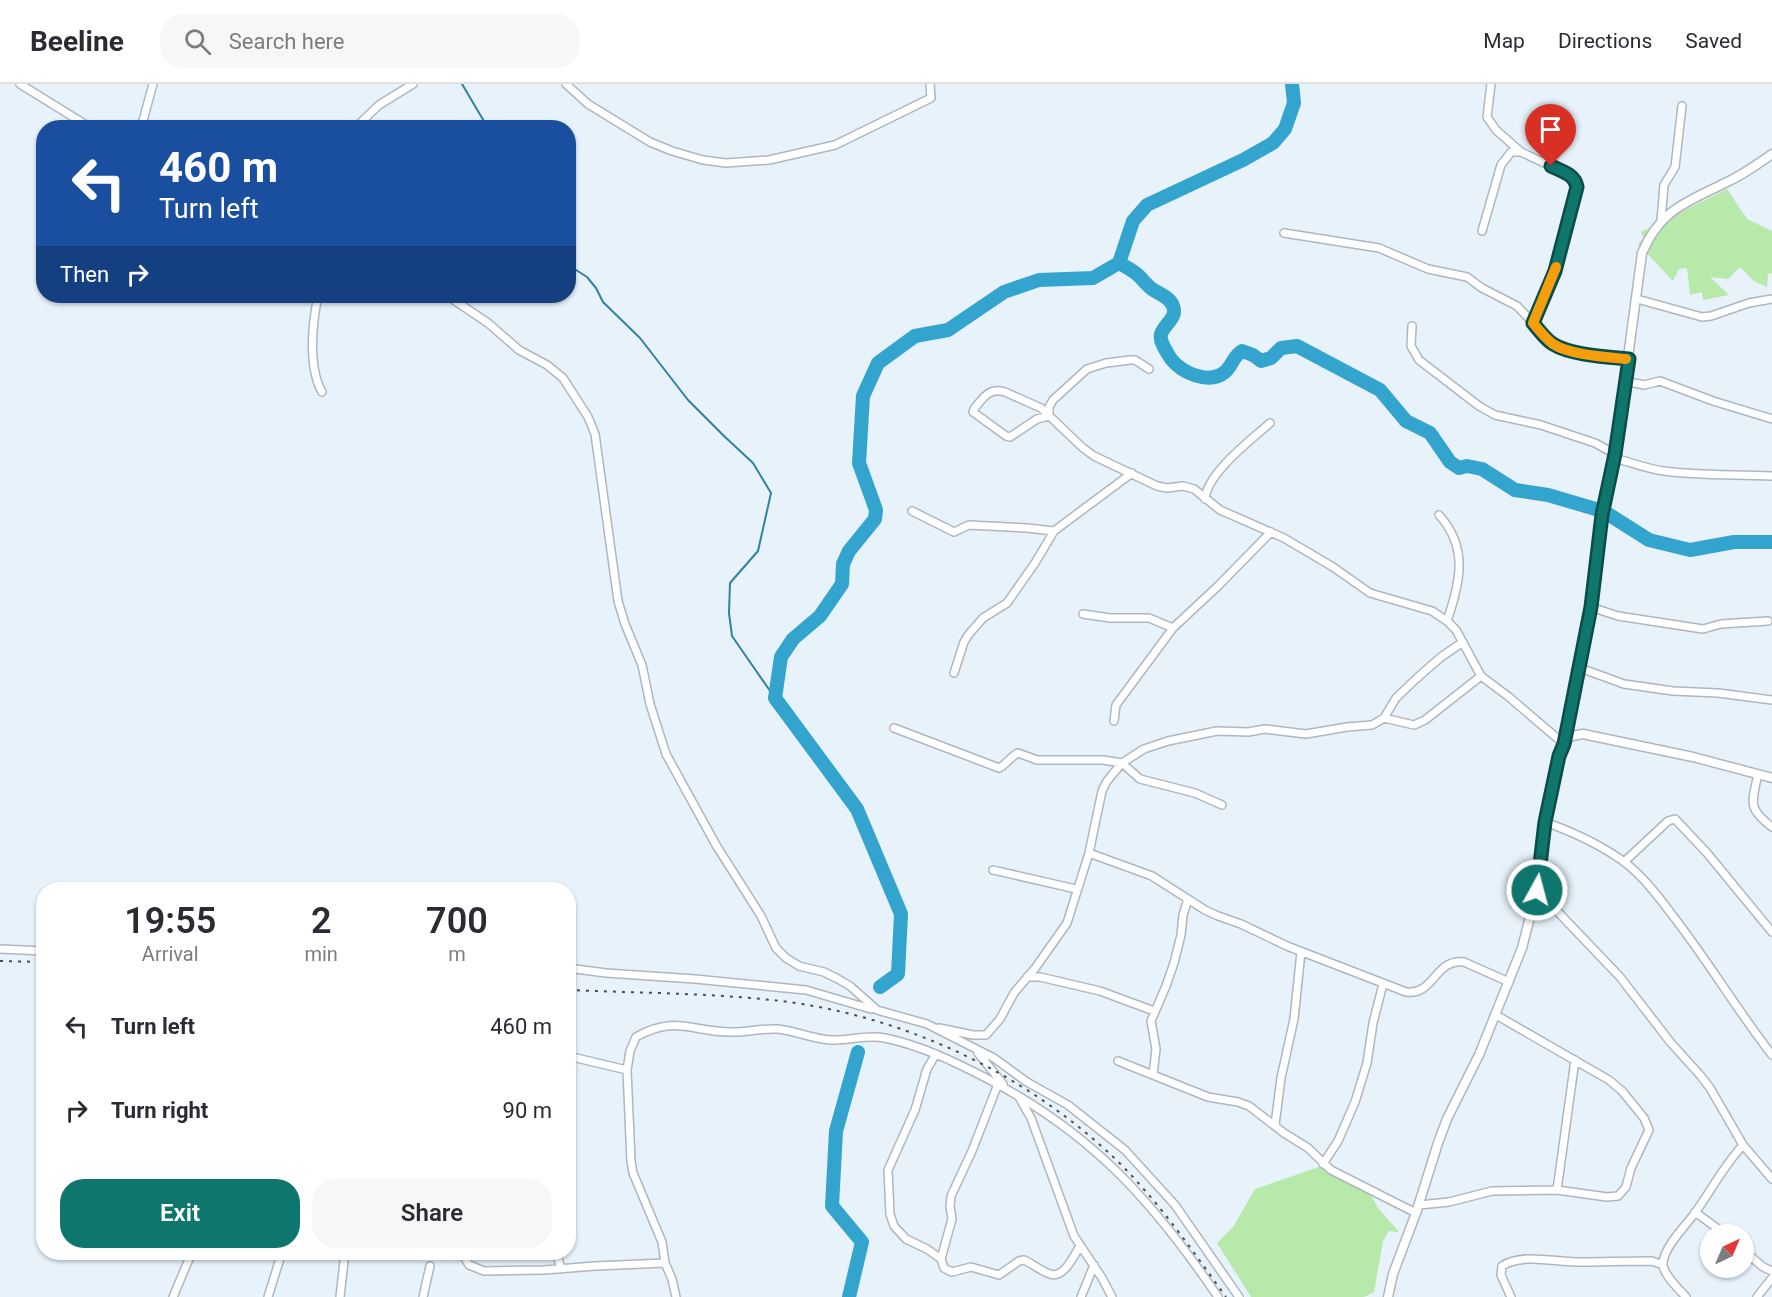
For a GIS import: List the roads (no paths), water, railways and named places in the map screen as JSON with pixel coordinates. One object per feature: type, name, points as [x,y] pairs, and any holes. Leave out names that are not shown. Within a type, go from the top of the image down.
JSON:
[{"type":"street","points":[[20,84],[78,120]]},
{"type":"street","points":[[143,120],[153,84]]},
{"type":"street","points":[[363,120],[379,105],[413,84]]},
{"type":"street","points":[[566,84],[588,104],[650,142],[702,160],[736,164],[768,160],[835,145],[931,98],[930,84]]},
{"type":"street","points":[[1491,84],[1487,117],[1496,130],[1521,152],[1570,175],[1577,187],[1555,271],[1533,323]]},
{"type":"street","points":[[1661,221],[1664,185],[1675,167],[1682,106]]},
{"type":"street","points":[[1388,1297],[1399,1256],[1447,1119],[1479,1055],[1522,948],[1537,890],[1545,822],[1559,756],[1564,744],[1591,607],[1602,515],[1629,359],[1642,253],[1649,236],[1661,221],[1685,203],[1730,181],[1769,156],[1772,148]]},
{"type":"street","points":[[1482,231],[1503,160],[1511,152],[1521,152]]},
{"type":"street","points":[[1284,233],[1379,248],[1428,269],[1467,277],[1482,288],[1517,306],[1549,341],[1560,347],[1596,356],[1629,359]]},
{"type":"street","points":[[1637,299],[1702,317],[1749,303],[1772,299]]},
{"type":"street","points":[[317,303],[312,364],[316,382],[322,392]]},
{"type":"street","points":[[458,303],[488,323],[519,350],[551,368],[563,378],[573,390],[588,417],[595,434],[618,601],[642,665],[650,704],[666,754],[716,845],[761,916],[776,948],[799,966],[824,972],[850,986],[877,1010]]},
{"type":"street","points":[[1412,326],[1411,346],[1419,360],[1479,406],[1496,415],[1541,425],[1595,443],[1614,456],[1665,471],[1704,475],[1772,476]]},
{"type":"street","points":[[1049,416],[1049,407],[1053,400],[1087,369],[1106,363],[1130,360],[1135,360],[1149,369]]},
{"type":"street","points":[[1625,381],[1644,385],[1660,381],[1713,401],[1772,419]]},
{"type":"street","points":[[1049,416],[1037,419],[1010,437],[973,412],[987,393],[1000,390],[1041,408],[1094,456],[1156,486],[1189,486],[1220,510],[1271,531],[1310,553],[1370,593],[1432,611],[1447,621],[1464,642],[1480,676],[1509,697],[1564,744]]},
{"type":"street","points":[[1205,499],[1207,487],[1227,463],[1270,423]]},
{"type":"street","points":[[954,673],[969,633],[983,618],[1007,603],[1054,531],[1132,473]]},
{"type":"street","points":[[912,511],[954,532],[969,525],[1054,531]]},
{"type":"street","points":[[1439,515],[1450,529],[1460,556],[1459,575],[1447,621]]},
{"type":"street","points":[[1114,720],[1116,705],[1173,628],[1218,586],[1271,531]]},
{"type":"street","points":[[1591,607],[1637,619],[1704,629],[1721,624],[1768,621]]},
{"type":"street","points":[[1083,614],[1110,618],[1149,618],[1173,628]]},
{"type":"street","points":[[576,969],[606,974],[695,979],[806,990],[927,1024],[973,1035],[986,1035],[1000,1019],[1014,993],[1067,923],[1089,853],[1102,791],[1122,763],[1150,746],[1209,732],[1248,732],[1265,729],[1306,734],[1372,725],[1384,718],[1396,698],[1442,657],[1464,642]]},
{"type":"street","points":[[1580,668],[1624,684],[1772,700]]},
{"type":"street","points":[[1384,718],[1414,724],[1425,720],[1480,676]]},
{"type":"street","points":[[894,728],[999,768],[1018,753],[1037,760],[1103,760],[1122,763],[1140,779],[1195,793],[1222,806]]},
{"type":"street","points":[[1564,744],[1572,736],[1582,734],[1693,757],[1772,777]]},
{"type":"street","points":[[1758,774],[1753,807],[1760,818],[1772,827]]},
{"type":"street","points":[[1624,862],[1668,821],[1675,819],[1707,853],[1772,932]]},
{"type":"street","points":[[1545,822],[1588,840],[1624,862],[1650,886],[1702,954],[1772,1055]]},
{"type":"street","points":[[1089,853],[1152,876],[1218,916],[1241,924],[1301,952],[1406,992],[1417,992],[1448,963],[1457,961],[1509,982]]},
{"type":"street","points":[[993,870],[1076,889]]},
{"type":"street","points":[[1537,890],[1620,977],[1700,1076],[1714,1095],[1743,1145],[1772,1179]]},
{"type":"street","points":[[1154,1075],[1156,1049],[1151,1028],[1154,1011],[1174,963],[1188,899]]},
{"type":"street","points":[[0,948],[36,950]]},
{"type":"street","points":[[1275,1125],[1281,1078],[1294,1019],[1301,952]]},
{"type":"street","points":[[1027,977],[1040,977],[1100,991],[1154,1011]]},
{"type":"street","points":[[1323,1164],[1338,1141],[1355,1102],[1367,1063],[1372,1023],[1383,984]]},
{"type":"street","points":[[1118,1061],[1208,1097],[1249,1106],[1284,1134],[1308,1148],[1323,1164],[1339,1175],[1417,1209],[1492,1191],[1557,1190],[1607,1197],[1618,1196],[1626,1187],[1631,1168],[1649,1130],[1644,1118],[1622,1091],[1609,1080],[1496,1015]]},
{"type":"street","points":[[676,1297],[672,1280],[664,1263],[662,1242],[633,1173],[627,1070],[630,1051],[636,1037],[658,1027],[677,1024],[729,1032],[778,1029],[833,1040],[868,1035],[936,1054],[1007,1088],[1072,1131],[1109,1163],[1169,1230],[1218,1297]]},
{"type":"street","points":[[927,1024],[994,1059],[1027,1082],[1068,1105],[1125,1150],[1182,1214],[1239,1297]]},
{"type":"street","points":[[974,1048],[1007,1088]]},
{"type":"street","points":[[936,1054],[927,1069],[915,1110],[888,1170],[890,1214],[894,1226],[906,1239],[941,1259]]},
{"type":"street","points":[[576,1058],[627,1070]]},
{"type":"street","points":[[1557,1190],[1575,1060]]},
{"type":"street","points":[[998,1084],[972,1151],[951,1196],[951,1226],[941,1259],[944,1268],[948,1271],[971,1267],[995,1275],[1003,1273],[1024,1260],[1053,1275],[1064,1270],[1080,1246]]},
{"type":"street","points":[[1017,1094],[1031,1118],[1074,1236],[1112,1297]]},
{"type":"street","points":[[1686,1297],[1665,1271],[1663,1265],[1671,1246],[1718,1176],[1743,1145]]},
{"type":"street","points":[[1695,1212],[1711,1224]]},
{"type":"street","points":[[1754,1259],[1772,1271]]},
{"type":"street","points":[[173,1297],[189,1260]]},
{"type":"street","points":[[268,1297],[280,1260]]},
{"type":"street","points":[[340,1297],[344,1260]]},
{"type":"street","points":[[466,1260],[469,1265],[484,1271],[664,1263]]},
{"type":"street","points":[[558,1260],[561,1269]]},
{"type":"street","points":[[1511,1297],[1501,1275],[1502,1266],[1508,1262],[1529,1260],[1652,1261],[1663,1265]]},
{"type":"street","points":[[1082,1297],[1094,1265]]},
{"type":"street","points":[[423,1297],[430,1266]]},
{"type":"street","points":[[1757,1297],[1772,1278]]},
{"type":"waterway","points":[[462,84],[483,120]]},
{"type":"waterway","points":[[880,987],[898,974],[901,914],[857,809],[775,698],[781,657],[793,639],[820,616],[842,584],[843,564],[849,551],[875,519],[876,510],[859,463],[863,396],[878,363],[915,336],[948,330],[1004,292],[1039,280],[1093,278],[1119,263],[1133,221],[1147,205],[1243,160],[1273,143],[1285,129],[1294,103],[1292,84]]},
{"type":"waterway","points":[[1119,263],[1134,272],[1172,303],[1174,314],[1163,330],[1161,340],[1171,359],[1189,373],[1204,377],[1219,376],[1228,369],[1242,351],[1261,361],[1271,358],[1281,348],[1297,346],[1380,390],[1406,421],[1430,433],[1450,462],[1459,468],[1467,466],[1482,469],[1515,490],[1548,495],[1599,510]]},
{"type":"waterway","points":[[576,270],[587,277],[603,302],[640,338],[688,400],[753,463],[771,493],[758,551],[730,583],[729,613],[732,636],[775,698]]},
{"type":"waterway","points":[[1608,514],[1649,540],[1690,550],[1734,542],[1772,542]]},
{"type":"waterway","points":[[849,1297],[862,1242],[832,1206],[836,1131],[858,1052]]},
{"type":"railway","points":[[0,961],[36,962]]},
{"type":"railway","points":[[576,990],[755,998],[826,1008],[871,1019],[957,1052],[998,1072],[1037,1096],[1109,1153],[1156,1204],[1226,1297]]}]
